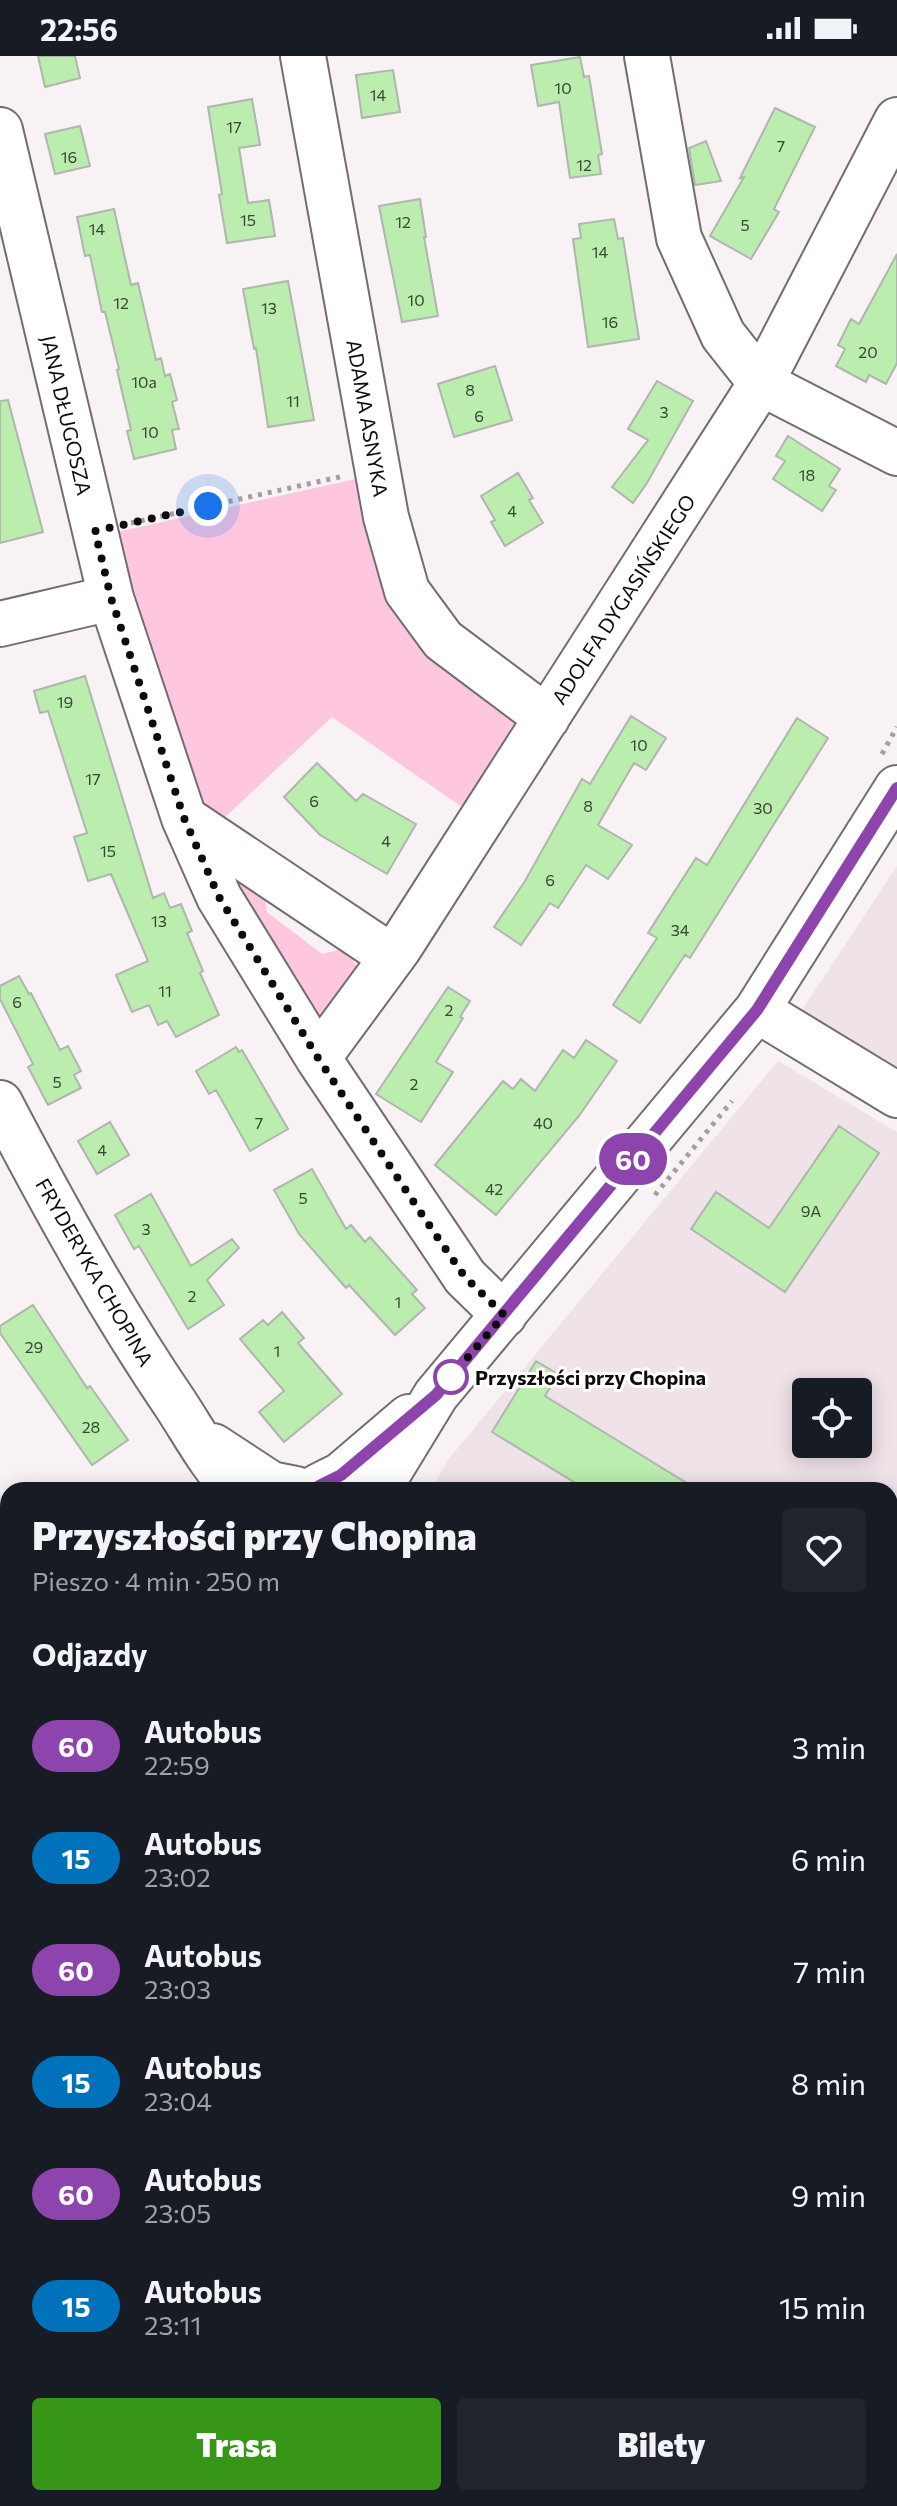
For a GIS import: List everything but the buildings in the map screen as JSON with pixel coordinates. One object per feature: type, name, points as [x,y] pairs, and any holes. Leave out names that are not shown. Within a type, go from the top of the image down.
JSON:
[{"type":"street","name":"ADAMA ASNYKA","points":[[303,56],[386,517],[407,591],[443,640],[547,718]]},
{"type":"street","points":[[647,56],[679,238],[723,335],[761,383],[897,453]]},
{"type":"street","name":"ADOLFA DYGASIŃSKIEGO","points":[[318,1058],[392,957],[761,383],[897,120]]},
{"type":"street","name":"JANA DŁUGOSZA","points":[[0,130],[111,598],[184,818],[219,897],[318,1058],[465,1277],[504,1315]]},
{"type":"street","points":[[0,624],[111,598]]},
{"type":"street","points":[[383,1482],[436,1395],[757,1010],[889,771]]},
{"type":"street","points":[[184,818],[392,957]]},
{"type":"street","points":[[757,1010],[897,1095]]},
{"type":"street","name":"FRYDERYKA CHOPINA","points":[[0,1103],[57,1212],[145,1359],[214,1465],[229,1482]]},
{"type":"street","points":[[326,1482],[341,1475],[436,1395]]},
{"type":"street","name":"FRYDERYKA CHOPINA","points":[[197,1436],[268,1482]]},
{"type":"path","points":[[95,531],[377,469]]},
{"type":"path","points":[[889,771],[897,727]]},
{"type":"shaded area","points":[[369,476],[396,593],[537,704],[472,814],[332,717],[220,822],[183,788],[108,534]]},
{"type":"shaded area","points":[[219,851],[263,878],[267,912],[322,954],[342,949],[349,953],[359,971],[341,1014],[319,1017],[298,1010]]},
{"type":"shaded area","points":[[897,866],[897,1067],[802,1010]]},
{"type":"shaded area","points":[[778,1061],[897,1132],[897,1482],[436,1482],[448,1460]]},
{"type":"bus line","name":"60","points":[[327,1482],[341,1475],[436,1395],[757,1010],[897,788]]},
{"type":"place","name":"Przyszłości przy Chopina","points":[[451,1377]]},
{"type":"route","points":[[208,506],[95,531],[111,598],[184,818],[219,897],[318,1058],[433,1231],[465,1277],[504,1315],[451,1377]]}]
